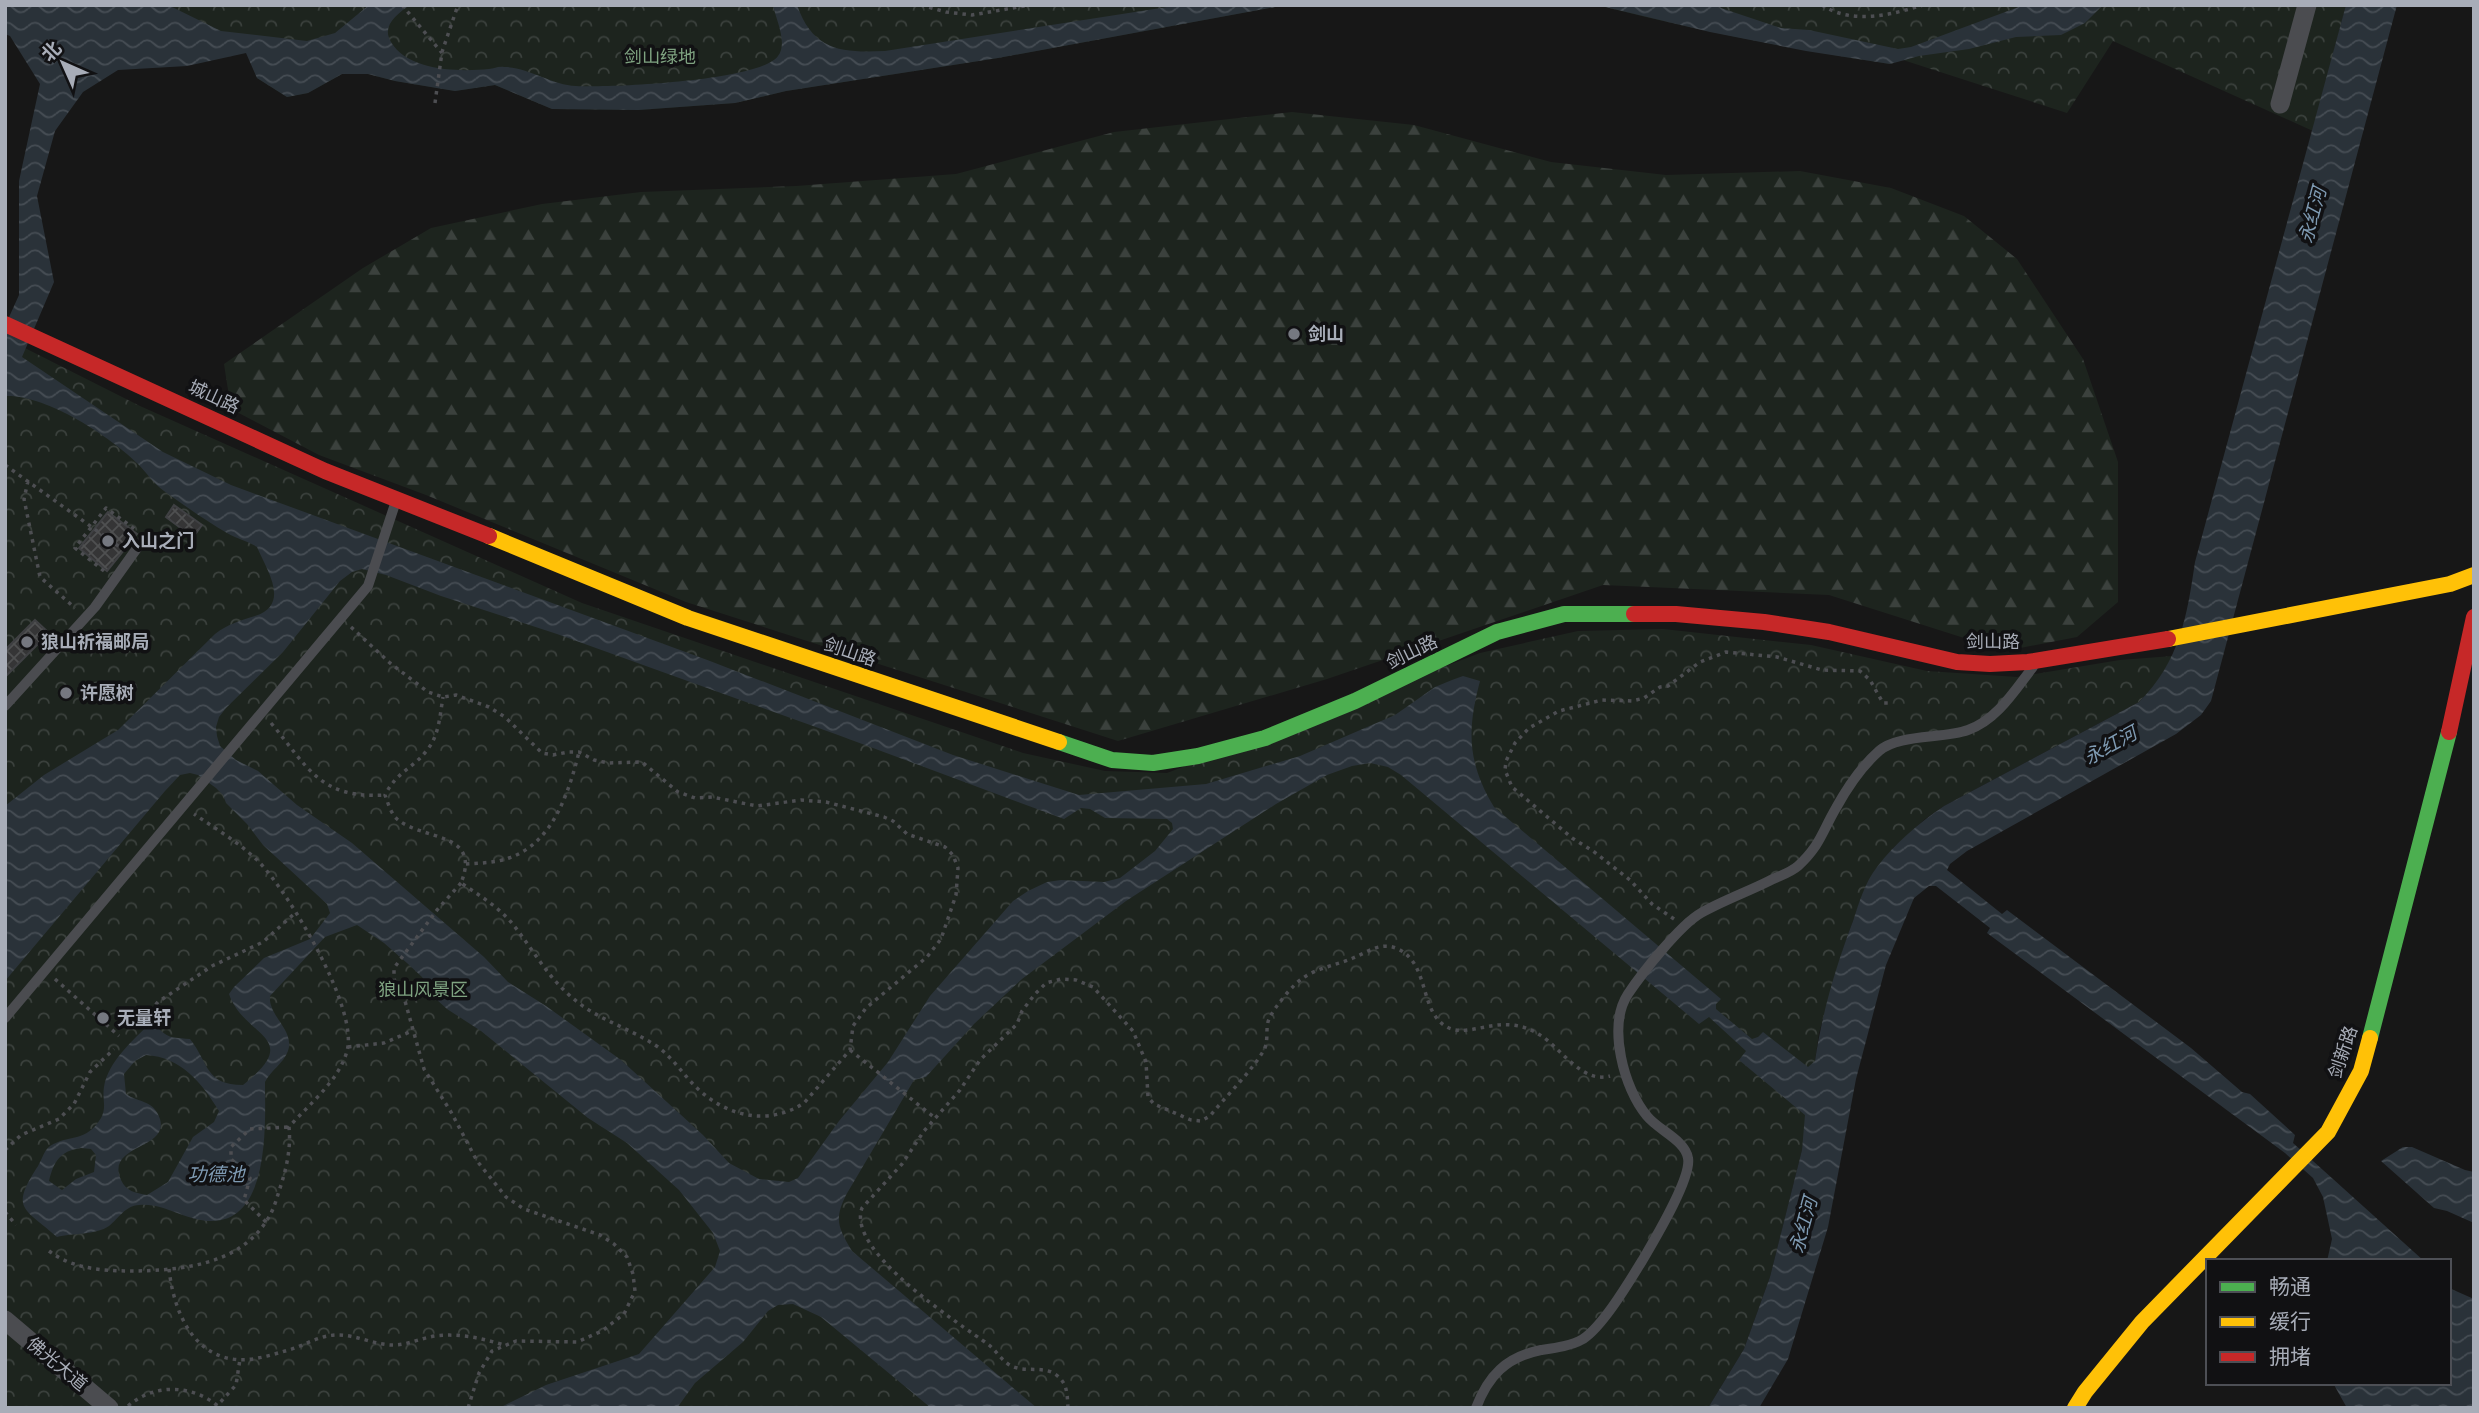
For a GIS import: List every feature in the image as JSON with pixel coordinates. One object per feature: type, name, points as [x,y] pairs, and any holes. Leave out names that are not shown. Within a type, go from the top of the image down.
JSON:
[{"type":"street","points":[[2280,104],[2307,5]]},
{"type":"street","name":"城山路","points":[[5,324],[325,471],[402,500]]},
{"type":"street","name":"剑山路","points":[[402,500],[688,618],[1112,760],[1153,763],[1198,756],[1265,738],[1355,701],[1497,632],[1564,614],[1676,614],[1764,622],[1829,632],[1957,662],[1990,664],[2039,660],[2173,638],[2450,584],[2474,575]]},
{"type":"street","name":"剑新路","points":[[2075,1408],[2142,1322],[2328,1132],[2361,1071],[2440,771],[2474,617]]},
{"type":"street","name":"佛光大道","points":[[8,1327],[109,1408]]},
{"type":"lane","points":[[5,1018],[368,586],[389,525],[402,500]]},
{"type":"lane","points":[[5,706],[85,617],[145,537]]},
{"type":"lane","points":[[1475,1408],[1486,1383],[1496,1371],[1530,1353],[1566,1346],[1584,1338],[1599,1322],[1629,1283],[1660,1230],[1688,1172],[1688,1157],[1682,1146],[1648,1118],[1637,1101],[1626,1071],[1619,1047],[1619,1024],[1623,1003],[1629,992],[1671,940],[1698,914],[1795,869],[1816,849],[1835,809],[1854,780],[1880,751],[1891,744],[1966,731],[1979,725],[1998,710],[2039,660]]},
{"type":"path","points":[[402,5],[442,53]]},
{"type":"path","points":[[435,103],[442,53],[458,5]]},
{"type":"path","points":[[921,5],[960,15],[1030,5]]},
{"type":"path","points":[[1822,5],[1844,15],[1859,17],[1901,12],[1923,5]]},
{"type":"path","points":[[5,464],[131,556]]},
{"type":"path","points":[[28,481],[24,499],[40,577],[85,617]]},
{"type":"path","points":[[114,579],[75,548],[106,508],[145,537]]},
{"type":"path","points":[[342,618],[390,663],[428,692],[443,696],[456,695],[489,706],[505,717],[542,752],[553,755],[579,752],[594,760],[608,763],[642,762],[678,792],[695,798],[712,797],[757,806],[801,800],[826,802],[884,817],[893,821],[907,834],[945,847],[953,855],[958,868],[956,895],[941,939],[927,957],[866,1008],[853,1026],[850,1050],[804,1103],[762,1118],[721,1107],[698,1089],[656,1046],[593,1015],[566,993],[510,920],[461,883]]},
{"type":"path","points":[[1685,927],[1652,904],[1630,880],[1572,838],[1513,787],[1508,781],[1506,761],[1515,743],[1543,718],[1580,704],[1644,698],[1660,687],[1668,686],[1700,662],[1726,652],[1777,657],[1822,670],[1860,671],[1870,680],[1883,703],[1892,703]]},
{"type":"path","points":[[443,696],[435,738],[427,751],[391,783],[385,795],[394,817],[406,826],[453,841],[460,849],[466,863],[466,871],[461,883],[436,910],[394,968],[394,979],[405,1001],[424,1069],[477,1161],[506,1197],[524,1209],[600,1236],[614,1244],[627,1257],[635,1291],[624,1314],[602,1331],[577,1342],[516,1340],[492,1352],[484,1362],[468,1408]]},
{"type":"path","points":[[262,714],[319,781],[362,796],[385,795]]},
{"type":"path","points":[[466,863],[511,858],[529,847],[560,810],[569,791],[579,752]]},
{"type":"path","points":[[184,807],[245,850],[280,887],[336,986],[344,1008],[348,1047],[342,1066],[335,1075],[289,1127],[250,1129],[231,1147],[232,1159],[250,1178],[244,1200],[266,1222]]},
{"type":"path","points":[[150,1011],[158,1002],[212,966],[263,942],[296,912]]},
{"type":"path","points":[[1068,1408],[1067,1389],[1056,1375],[1046,1370],[1020,1369],[1009,1365],[989,1345],[930,1303],[896,1274],[863,1231],[860,1214],[862,1208],[902,1164],[935,1118],[960,1090],[980,1060],[1017,1024],[1022,1011],[1046,983],[1076,979],[1093,987],[1133,1031],[1146,1062],[1148,1097],[1154,1104],[1191,1121],[1200,1121],[1210,1116],[1266,1047],[1270,1018],[1281,1001],[1303,978],[1373,948],[1386,946],[1399,949],[1419,969],[1436,1016],[1448,1028],[1461,1030],[1514,1023],[1542,1036],[1580,1069],[1595,1077],[1626,1071]]},
{"type":"path","points":[[46,971],[118,1036]]},
{"type":"path","points":[[348,1047],[384,1043],[412,1031]]},
{"type":"path","points":[[5,1150],[21,1135],[59,1119],[74,1104],[90,1072],[114,1049]]},
{"type":"path","points":[[850,1050],[935,1118]]},
{"type":"path","points":[[49,1251],[57,1258],[94,1269],[169,1269],[211,1261],[232,1253],[244,1245],[266,1222],[284,1174],[291,1142],[289,1127]]},
{"type":"path","points":[[227,1183],[241,1169]]},
{"type":"path","points":[[5,1212],[16,1225]]},
{"type":"path","points":[[169,1269],[175,1304],[190,1331],[217,1353],[231,1359],[264,1357],[323,1337],[337,1335],[393,1345],[436,1336],[474,1336],[504,1345]]},
{"type":"path","points":[[126,1408],[134,1400],[155,1391],[177,1389],[198,1394],[218,1407],[236,1385],[240,1359]]},
{"type":"green space","name":"剑山绿地","points":[[168,5],[1286,5],[998,58],[786,91],[735,103],[638,110],[552,109],[495,85],[455,91],[368,74],[342,74],[308,93],[287,97],[257,78],[247,52]]},
{"type":"green space","points":[[1597,5],[2346,5],[2313,131],[2113,41],[2067,113],[1903,60],[1890,64],[1816,52],[1706,31]]},
{"type":"green space","name":"剑山","points":[[1292,112],[1414,125],[1551,162],[1666,175],[1800,171],[1891,188],[1964,216],[2017,259],[2083,359],[2118,462],[2118,602],[2077,637],[2005,651],[1829,595],[1603,585],[1327,679],[1118,741],[686,602],[426,495],[319,455],[231,409],[224,364],[363,268],[431,228],[542,204],[641,192],[796,186],[956,174],[1114,132]]},
{"type":"green space","name":"狼山风景区","points":[[5,338],[140,406],[582,603],[1023,753],[1105,771],[1167,773],[1480,653],[1578,631],[1663,629],[1811,645],[1927,671],[2017,677],[2120,660],[2173,656],[2155,685],[2139,702],[1944,806],[1893,848],[1875,870],[1860,901],[1843,949],[1819,1033],[1802,1150],[1770,1277],[1744,1349],[1708,1408],[5,1408]]},
{"type":"water","points":[[5,5],[168,5],[221,31],[307,41],[335,33],[369,5],[410,5],[396,16],[388,31],[391,42],[409,59],[435,68],[513,68],[558,83],[593,86],[683,81],[744,72],[766,65],[778,56],[782,45],[773,5],[797,5],[811,32],[831,46],[855,51],[885,51],[1180,5],[1286,5],[998,58],[786,91],[735,103],[638,110],[552,109],[495,85],[455,91],[368,74],[342,74],[308,93],[287,97],[257,78],[246,53],[187,66],[118,70],[83,92],[55,131],[37,196],[54,282],[22,357],[163,452],[231,485],[710,661],[953,755],[1079,795],[1206,784],[1300,756],[1395,715],[1435,687],[1452,680],[1463,676],[1480,681],[1473,715],[1472,746],[1479,775],[1494,807],[1721,999],[1716,1004],[1716,1009],[1752,1039],[1763,1032],[1808,1067],[1815,1061],[1830,990],[1863,893],[1873,873],[1892,850],[1917,826],[1944,806],[2139,702],[2153,686],[2173,654],[2185,619],[2195,562],[2346,5],[2397,5],[2211,701],[2201,715],[2176,734],[1967,851],[1950,864],[1947,870],[2002,914],[2007,910],[2191,1048],[2242,1092],[2250,1094],[2295,1135],[2293,1143],[2422,1259],[2327,1259],[2332,1239],[2323,1197],[2313,1178],[2285,1153],[1987,933],[1990,928],[1936,886],[1929,886],[1914,898],[1886,965],[1856,1079],[1828,1227],[1788,1359],[1759,1408],[1708,1408],[1744,1349],[1770,1277],[1802,1150],[1805,1115],[1739,1060],[1746,1051],[1709,1017],[1699,1024],[1401,775],[1388,767],[1370,763],[1327,775],[1276,804],[1126,901],[1022,979],[974,1024],[926,1077],[914,1080],[846,1195],[839,1223],[852,1251],[1037,1408],[931,1408],[821,1317],[793,1304],[778,1305],[768,1311],[743,1342],[695,1383],[677,1408],[499,1408],[546,1385],[639,1354],[715,1267],[720,1251],[713,1233],[679,1190],[627,1143],[588,1118],[481,1031],[447,1009],[436,999],[422,977],[407,963],[357,925],[325,937],[270,996],[270,1003],[288,1036],[289,1043],[286,1056],[265,1082],[264,1143],[254,1188],[245,1205],[231,1217],[211,1221],[157,1206],[139,1205],[126,1210],[104,1229],[57,1237],[29,1214],[23,1201],[24,1193],[50,1146],[83,1135],[101,1118],[106,1077],[123,1052],[151,1022],[168,1036],[190,1039],[215,1077],[231,1084],[243,1085],[261,1069],[269,1056],[270,1046],[236,1009],[229,994],[264,958],[310,939],[330,913],[327,904],[263,845],[216,788],[198,775],[180,775],[5,981],[5,806],[44,775],[118,730],[215,634],[229,625],[266,611],[272,604],[274,595],[270,576],[257,547],[195,513],[157,485],[111,441],[76,419],[39,402],[5,396],[5,326],[19,295],[19,181],[40,84],[10,36],[5,34]],"holes":[[[362,569],[386,575],[838,735],[1064,819],[1081,808],[1090,809],[1105,818],[1167,819],[1172,823],[1173,829],[1155,851],[1120,878],[1104,882],[1047,882],[1013,901],[930,996],[888,1062],[839,1121],[798,1178],[789,1182],[759,1179],[729,1163],[703,1135],[621,1060],[508,982],[484,957],[352,843],[297,805],[258,771],[236,760],[220,746],[216,727],[219,717],[283,652],[340,581],[352,572]],[[146,1055],[180,1066],[198,1082],[219,1111],[214,1122],[193,1137],[168,1182],[147,1195],[125,1187],[118,1168],[129,1153],[155,1137],[160,1129],[160,1119],[154,1108],[126,1094],[124,1074],[135,1061]],[[81,1148],[91,1149],[96,1155],[94,1172],[76,1179],[62,1190],[49,1181],[51,1174],[63,1154]]]},
{"type":"water","points":[[1597,5],[1712,5],[1781,28],[1809,30],[1898,49],[1911,47],[2024,5],[2103,5],[2085,23],[2061,35],[2016,37],[1890,64],[1710,32]]},
{"type":"water","points":[[2403,1147],[2412,1147],[2474,1172],[2474,1223],[2434,1208],[2381,1161]]},
{"type":"water","points":[[2451,1289],[2474,1299],[2474,1408],[2347,1408],[2334,1385],[2451,1385]]},
{"type":"building","points":[[174,505],[202,525],[193,537],[166,517]]},
{"type":"building","name":"入山之门","points":[[108,512],[137,534],[107,571],[79,548]]},
{"type":"building","name":"狼山祈福邮局","points":[[35,620],[49,633],[5,677],[5,650]]},
{"type":"traffic: fast","points":[[1059,742],[1112,760],[1153,763],[1198,756],[1265,738],[1355,701],[1497,632],[1564,614],[1634,614]]},
{"type":"traffic: fast","points":[[2370,1038],[2449,732]]},
{"type":"traffic: slow","points":[[489,536],[688,618],[1059,742]]},
{"type":"traffic: slow","points":[[2168,639],[2450,584],[2474,575]]},
{"type":"traffic: slow","points":[[2075,1408],[2142,1322],[2328,1132],[2361,1071],[2370,1038]]},
{"type":"traffic: jam","points":[[5,324],[325,471],[489,536]]},
{"type":"traffic: jam","points":[[1634,614],[1676,614],[1764,622],[1829,632],[1957,662],[1990,664],[2028,662],[2168,639]]},
{"type":"traffic: jam","points":[[2449,732],[2474,617]]},
{"type":"place","name":"剑山","points":[[1294,334]]},
{"type":"place","name":"入山之门","points":[[108,541]]},
{"type":"place","name":"狼山祈福邮局","points":[[27,642]]},
{"type":"place","name":"许愿树","points":[[66,693]]},
{"type":"place","name":"无量轩","points":[[103,1018]]},
{"type":"water label","name":"永红河","points":[[2312,215]]},
{"type":"water label","name":"永红河","points":[[2110,745]]},
{"type":"water label","name":"功德池","points":[[216,1174]]},
{"type":"water label","name":"永红河","points":[[1803,1225]]}]
